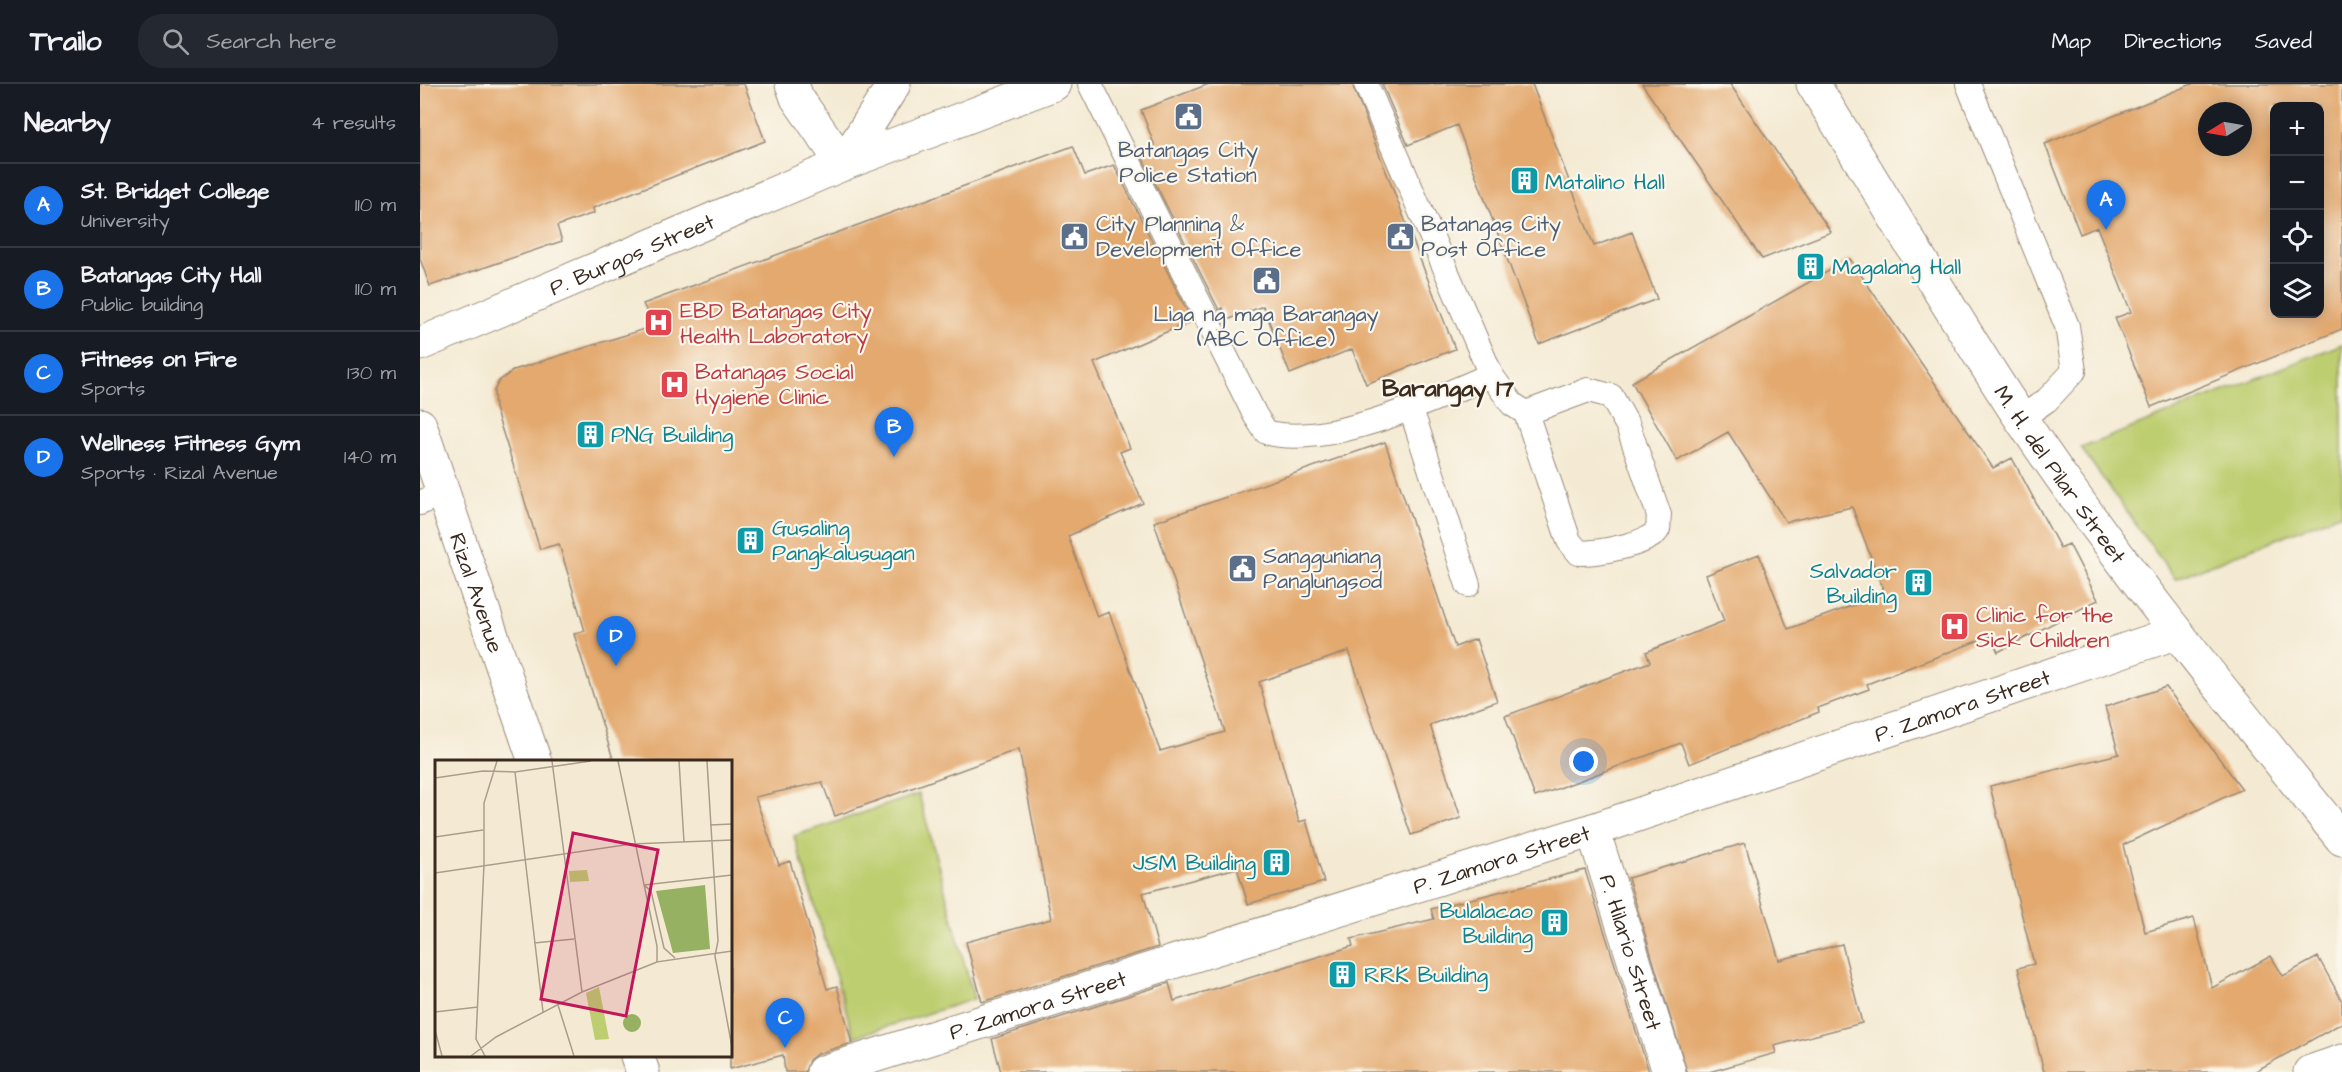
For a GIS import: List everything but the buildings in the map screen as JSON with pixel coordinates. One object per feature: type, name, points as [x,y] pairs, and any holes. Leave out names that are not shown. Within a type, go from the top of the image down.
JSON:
[{"type":"street","points":[[792,84],[797,98],[843,164],[894,84]]},
{"type":"street","name":"P. Burgos Street","points":[[420,344],[843,164],[1054,84]]},
{"type":"street","name":"M. H. del Pilar Street","points":[[1813,84],[2020,418],[2175,633],[2342,839]]},
{"type":"street","name":"Rizal Avenue","points":[[420,424],[431,498],[534,760]]},
{"type":"street","name":"P. Zamora Street","points":[[823,1072],[1593,830],[2175,633]]},
{"type":"street","name":"P. Hilario Street","points":[[1593,830],[1669,1072]]},
{"type":"street","points":[[637,1057],[643,1072]]},
{"type":"street","points":[[2310,1072],[2342,1061]]},
{"type":"lane","points":[[1090,84],[1266,432],[1282,436],[1326,432],[1411,409],[1491,375]]},
{"type":"lane","points":[[1366,84],[1491,375],[1512,404],[1526,413],[1569,541],[1578,553],[1592,553],[1648,539],[1658,529],[1659,515],[1628,426],[1611,396],[1588,390],[1526,413]]},
{"type":"lane","points":[[1968,84],[2067,326],[2074,371],[2048,400],[2020,418]]},
{"type":"lane","points":[[1411,409],[1468,585]]},
{"type":"green space","points":[[2342,344],[2342,513],[2175,579],[2081,448]]},
{"type":"green space","points":[[919,794],[974,999],[854,1037],[794,836]]},
{"type":"place","name":"Batangas City Police Station","points":[[1188,117]]},
{"type":"place","name":"Matalino Hall","points":[[1524,181]]},
{"type":"place","name":"St. Bridget College","points":[[2106,230]]},
{"type":"place","name":"City Planning & Development Office","points":[[1075,236]]},
{"type":"place","name":"Batangas City Post Office","points":[[1400,236]]},
{"type":"place","name":"Magalang Hall","points":[[1811,266]]},
{"type":"place","name":"Liga ng mga Barangay (ABC Office)","points":[[1266,281]]},
{"type":"place","name":"EBD Batangas City Health Laboratory","points":[[659,323]]},
{"type":"place","name":"Batangas Social Hygiene Clinic","points":[[674,384]]},
{"type":"place","name":"PNG Building","points":[[590,434]]},
{"type":"place","name":"Batangas City Hall","points":[[894,457]]},
{"type":"place","name":"Gusaling Pangkalusugan","points":[[751,540]]},
{"type":"place","name":"Sangguniang Panglungsod","points":[[1242,568]]},
{"type":"place","name":"Salvador Building","points":[[1918,583]]},
{"type":"place","name":"Clinic for the Sick Children","points":[[1955,627]]},
{"type":"place","name":"Wellness Fitness Gym","points":[[616,666]]},
{"type":"place","name":"JSM Building","points":[[1277,862]]},
{"type":"place","name":"Bulalacao Building","points":[[1554,923]]},
{"type":"place","name":"RRK Building","points":[[1343,974]]},
{"type":"place","name":"Fitness on Fire","points":[[785,1048]]},
{"type":"district","name":"Barangay 17","points":[[1448,388]]}]
